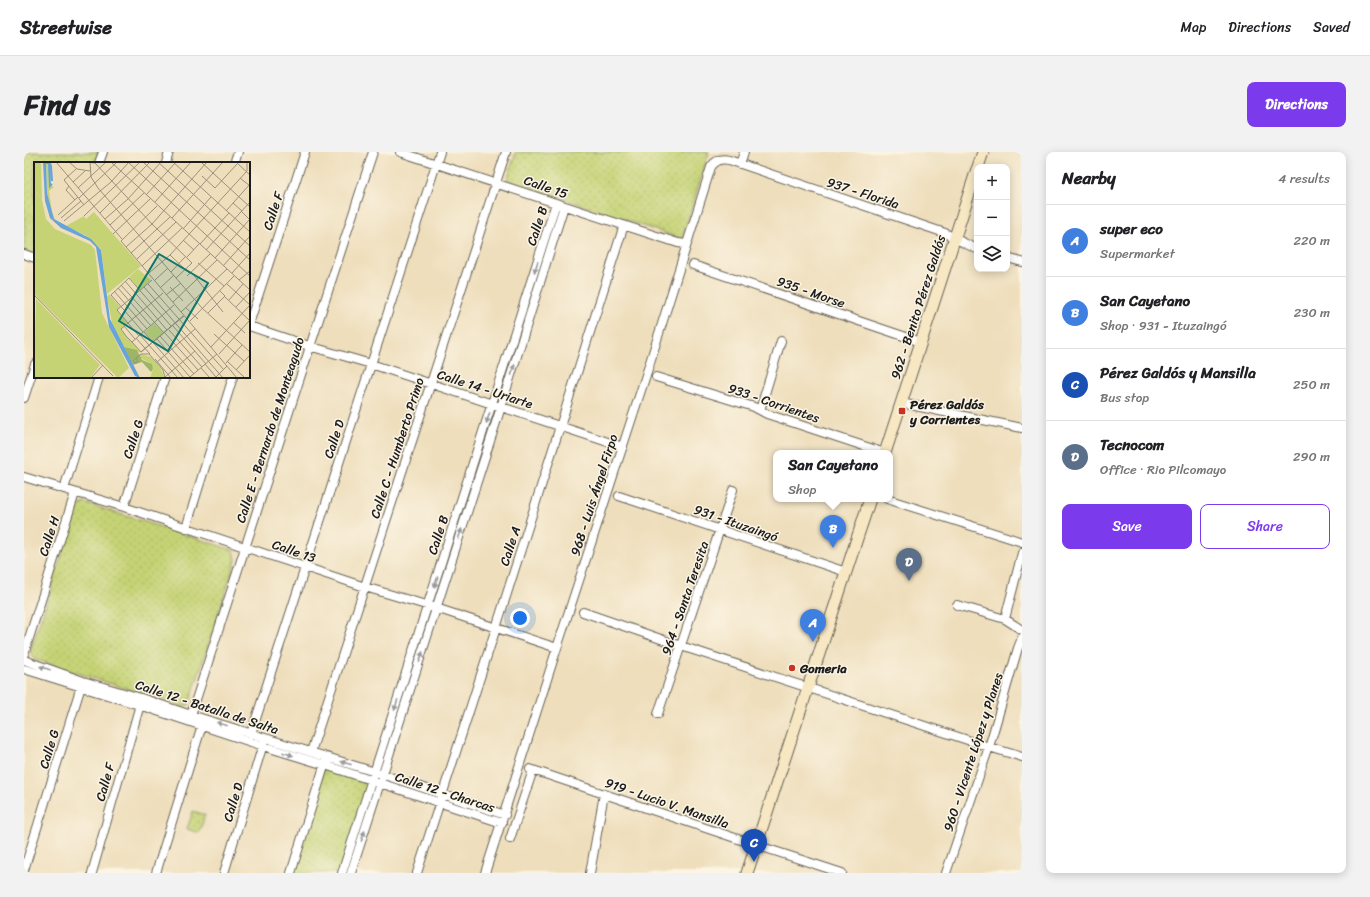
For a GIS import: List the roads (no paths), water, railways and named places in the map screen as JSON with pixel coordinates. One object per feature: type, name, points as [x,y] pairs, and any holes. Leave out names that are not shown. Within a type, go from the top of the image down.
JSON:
[{"type":"main road","name":"962 - Benito Pérez Galdós","points":[[978,164],[983,152]]},
{"type":"main road","name":"962 - Benito Pérez Galdós","points":[[886,450],[974,177]]},
{"type":"main road","points":[[747,873],[869,502]]},
{"type":"street","points":[[100,162],[103,152]]},
{"type":"street","points":[[166,162],[169,152]]},
{"type":"street","points":[[234,162],[238,152]]},
{"type":"street","name":"Calle F","points":[[250,322],[305,152]]},
{"type":"street","name":"Calle E - Bernardo de Monteagudo","points":[[191,715],[309,346],[373,152]]},
{"type":"street","name":"Calle 15","points":[[400,152],[560,205],[686,244]]},
{"type":"street","name":"Calle D","points":[[251,734],[440,152]]},
{"type":"street","name":"Calle C - Humberto Primo","points":[[311,752],[506,152]]},
{"type":"street","points":[[740,164],[744,152]]},
{"type":"street","name":"968 - Luis Ángel Firpo","points":[[485,873],[505,815],[711,167],[714,162],[725,159],[740,164]]},
{"type":"street","name":"937 - Florida","points":[[740,164],[946,233],[974,248]]},
{"type":"street","name":"Calle B","points":[[342,873],[376,782],[383,774],[493,404],[560,205]]},
{"type":"street","name":"Calle B","points":[[351,873],[376,782],[375,772],[501,407],[560,205]]},
{"type":"street","name":"Calle A","points":[[417,873],[444,794],[624,225]]},
{"type":"street","points":[[24,254],[34,258]]},
{"type":"street","points":[[1010,259],[1022,262]]},
{"type":"street","name":"935 - Morse","points":[[693,264],[920,342]]},
{"type":"street","name":"Calle 14 - Uriarte","points":[[250,325],[309,346],[371,364],[622,447]]},
{"type":"street","points":[[760,410],[781,341]]},
{"type":"street","points":[[24,398],[34,367]]},
{"type":"street","name":"933 - Corrientes","points":[[656,377],[754,407],[767,414],[876,450]]},
{"type":"street","points":[[64,489],[99,378]]},
{"type":"street","name":"Calle G","points":[[124,507],[165,378]]},
{"type":"street","points":[[186,528],[233,378]]},
{"type":"street","points":[[901,403],[1022,428]]},
{"type":"street","name":"Calle 13","points":[[24,477],[124,507],[245,546],[306,568],[557,648]]},
{"type":"street","name":"964 - Santa Teresita","points":[[658,714],[733,490]]},
{"type":"street","name":"Calle H","points":[[24,654],[75,493]]},
{"type":"street","name":"931 - Ituzaingó","points":[[619,496],[846,572]]},
{"type":"street","points":[[893,501],[1022,542]]},
{"type":"street","points":[[1005,619],[1022,553]]},
{"type":"street","points":[[957,605],[1005,619],[1022,630]]},
{"type":"street","points":[[583,612],[808,688],[1022,757]]},
{"type":"street","name":"960 - Vicente López y Planes","points":[[946,873],[989,747],[1022,638]]},
{"type":"street","name":"Calle 12 - Batalla de Salta","points":[[24,660],[82,684]]},
{"type":"street","name":"Calle 12 - Batalla de Salta","points":[[24,669],[82,684],[326,761],[383,774]]},
{"type":"street","name":"Calle G","points":[[24,870],[82,684]]},
{"type":"street","name":"Calle F","points":[[92,873],[140,702]]},
{"type":"street","name":"Calle 12 - Batalla de Salta","points":[[140,702],[191,715],[203,722],[251,734],[264,742],[311,752],[326,761],[376,782]]},
{"type":"street","points":[[156,873],[203,722]]},
{"type":"street","name":"Calle D","points":[[224,873],[264,742]]},
{"type":"street","points":[[291,873],[326,761]]},
{"type":"street","name":"919 - Lucio V. Mansilla","points":[[510,839],[532,770],[756,846],[842,873]]},
{"type":"street","name":"Calle 12 - Charcas","points":[[383,774],[505,815]]},
{"type":"street","name":"Calle 12 - Charcas","points":[[376,782],[502,823]]},
{"type":"street","points":[[590,873],[604,794]]},
{"type":"place","name":"Pérez Galdós y Corrientes","points":[[902,411]]},
{"type":"place","name":"San Cayetano","points":[[833,548]]},
{"type":"place","name":"Tecnocom","points":[[909,581]]},
{"type":"place","name":"super eco","points":[[813,642]]},
{"type":"place","name":"Gomeria","points":[[792,668]]},
{"type":"place","name":"Pérez Galdós y Mansilla","points":[[754,862]]}]
